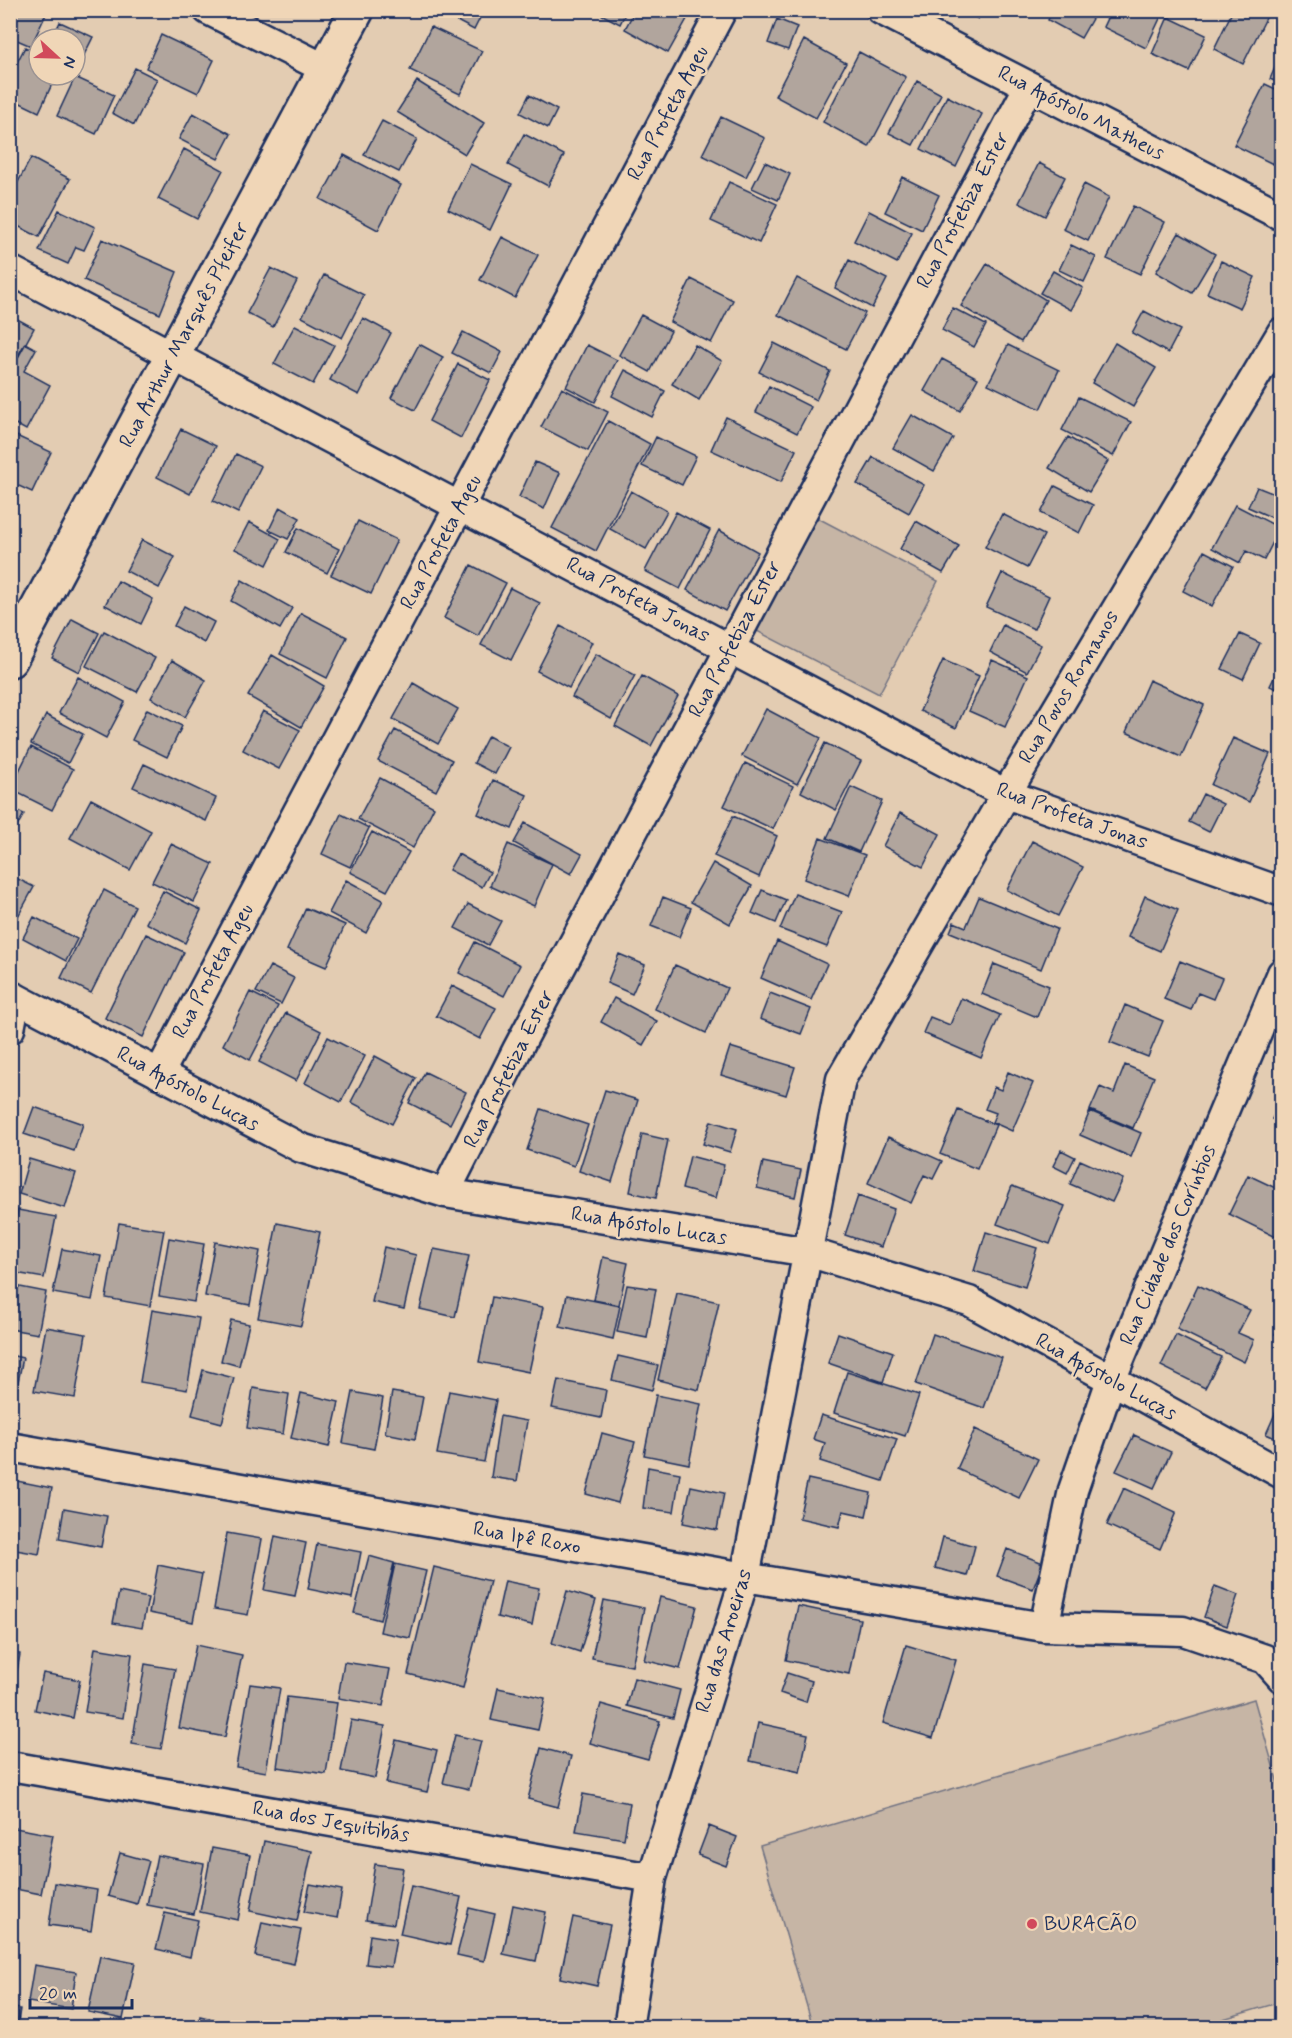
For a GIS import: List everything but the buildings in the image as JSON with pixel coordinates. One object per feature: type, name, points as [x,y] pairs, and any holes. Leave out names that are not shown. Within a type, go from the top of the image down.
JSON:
[{"type":"street","points":[[208,10],[326,69]]},
{"type":"street","name":"Rua Arthur Marquês Pfeifer","points":[[15,643],[173,356],[357,10]]},
{"type":"street","name":"Rua Profeta Ageu","points":[[159,1074],[722,10]]},
{"type":"street","name":"Rua Apóstolo Matheus","points":[[881,10],[1281,216]]},
{"type":"street","name":"Rua Profetiza Ester","points":[[445,1193],[523,1040],[1029,86]]},
{"type":"street","name":"Rua Profeta Jonas","points":[[10,270],[1006,794],[1281,892]]},
{"type":"street","name":"Rua Povos Romanos","points":[[808,1252],[841,1079],[1006,794],[1281,332]]},
{"type":"street","name":"Rua Cidade dos Coríntios","points":[[1044,1627],[1073,1490],[1111,1380],[1281,973]]},
{"type":"street","points":[[10,1029],[13,997]]},
{"type":"street","name":"Rua Apóstolo Lucas","points":[[13,997],[301,1148],[445,1193],[808,1252],[969,1301],[1281,1474]]},
{"type":"street","name":"Rua das Aroeiras","points":[[628,2028],[652,1878],[745,1577],[808,1252]]},
{"type":"street","name":"Rua Ipê Roxo","points":[[10,1447],[745,1577],[1044,1627],[1183,1631],[1265,1659],[1281,1678]]},
{"type":"street","name":"Rua dos Jequitibás","points":[[10,1766],[652,1878]]},
{"type":"shaded area","points":[[814,516],[938,581],[879,694],[755,630]]},
{"type":"shaded area","name":"BURACÃO","points":[[1254,1699],[1281,1794],[1281,2002],[1196,2027],[813,2027],[760,1846]]},
{"type":"place","name":"BURACÃO","points":[[1032,1924]]}]
